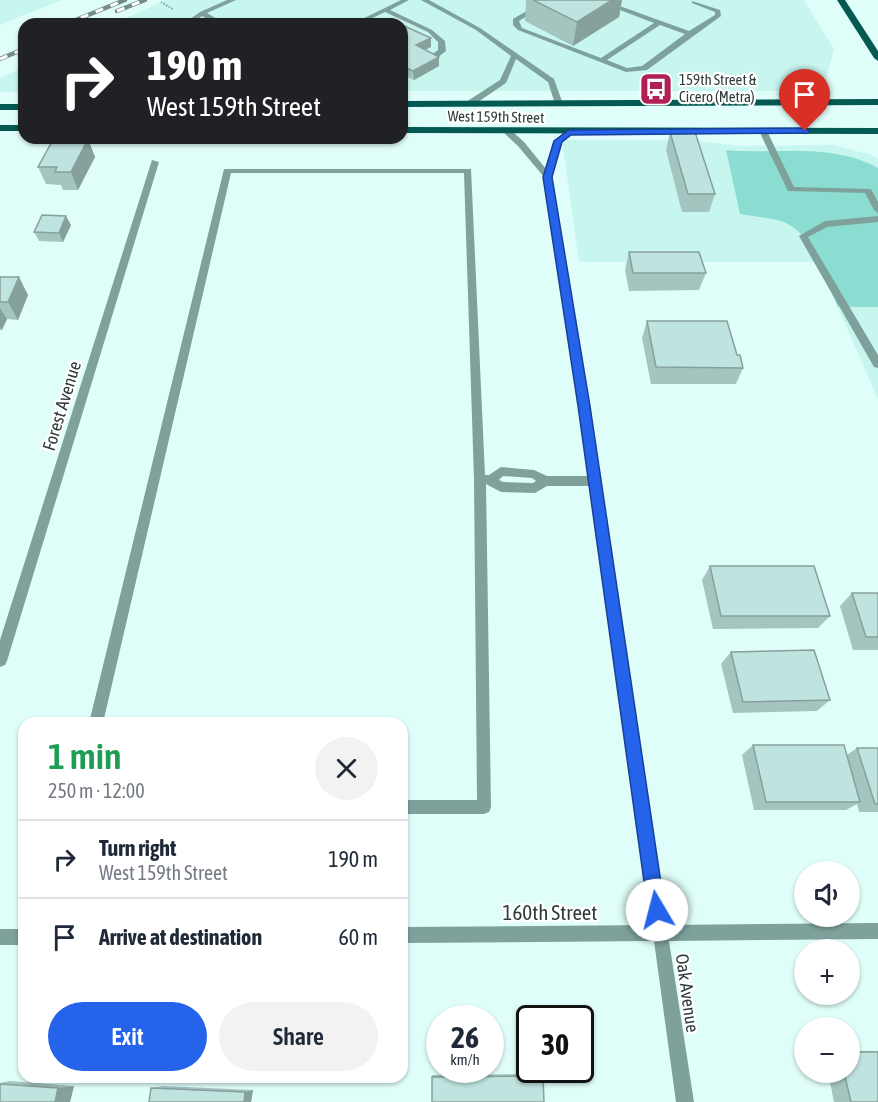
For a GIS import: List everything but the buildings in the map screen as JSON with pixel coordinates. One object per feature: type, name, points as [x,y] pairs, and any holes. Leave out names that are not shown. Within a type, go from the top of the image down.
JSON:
[{"type":"main road","points":[[841,0],[878,58]]},
{"type":"main road","name":"West 159th Street","points":[[408,104],[878,102]]},
{"type":"main road","points":[[0,107],[18,107]]},
{"type":"main road","points":[[0,128],[18,128]]},
{"type":"main road","name":"West 159th Street","points":[[408,130],[569,132],[878,130]]},
{"type":"street","points":[[195,18],[233,0]]},
{"type":"street","points":[[368,18],[406,0]]},
{"type":"street","points":[[424,0],[478,28],[514,56],[552,81],[559,104]]},
{"type":"street","points":[[550,0],[515,20],[516,25],[520,29],[626,70],[644,68],[718,16],[718,11],[694,1]]},
{"type":"street","points":[[597,0],[690,34]]},
{"type":"street","points":[[385,10],[402,18]]},
{"type":"street","points":[[202,13],[211,18]]},
{"type":"street","points":[[408,21],[430,31],[441,41],[442,51],[429,60]]},
{"type":"street","points":[[602,60],[659,23]]},
{"type":"street","points":[[469,104],[503,81],[514,56]]},
{"type":"street","points":[[763,131],[791,189],[868,191],[878,210]]},
{"type":"street","points":[[508,132],[548,177]]},
{"type":"street","name":"Oak Avenue","points":[[569,132],[558,141],[548,177],[595,480],[685,1102]]},
{"type":"street","name":"Forest Avenue","points":[[0,661],[155,162]]},
{"type":"street","points":[[97,717],[227,171],[468,171],[485,480],[484,807],[408,807]]},
{"type":"street","points":[[878,219],[825,224],[803,236],[878,364]]},
{"type":"street","points":[[485,480],[501,471],[534,474],[545,481],[595,480]]},
{"type":"street","name":"160th Street","points":[[408,934],[878,931]]},
{"type":"street","points":[[0,937],[18,937]]},
{"type":"shaded area","points":[[0,0],[62,0],[0,25]]},
{"type":"shaded area","points":[[165,0],[804,0],[834,49],[826,80],[789,91],[408,91],[408,18],[127,18]]},
{"type":"shaded area","points":[[18,70],[18,92],[0,92],[0,78]]},
{"type":"shaded area","points":[[562,140],[689,140],[741,146],[832,145],[869,154],[878,159],[878,399],[818,262],[579,262]]},
{"type":"shaded area","points":[[726,150],[823,152],[860,160],[878,168],[878,307],[838,307],[818,260],[805,238],[781,221],[740,214]]},
{"type":"railway","points":[[81,18],[125,0]]},
{"type":"railway","points":[[117,11],[145,0]]},
{"type":"railway","points":[[0,59],[18,52]]},
{"type":"place","name":"159th Street & Cicero (Metra)","points":[[656,89]]},
{"type":"route","points":[[657,910],[584,406],[548,177],[558,141],[569,132],[805,131]]}]
